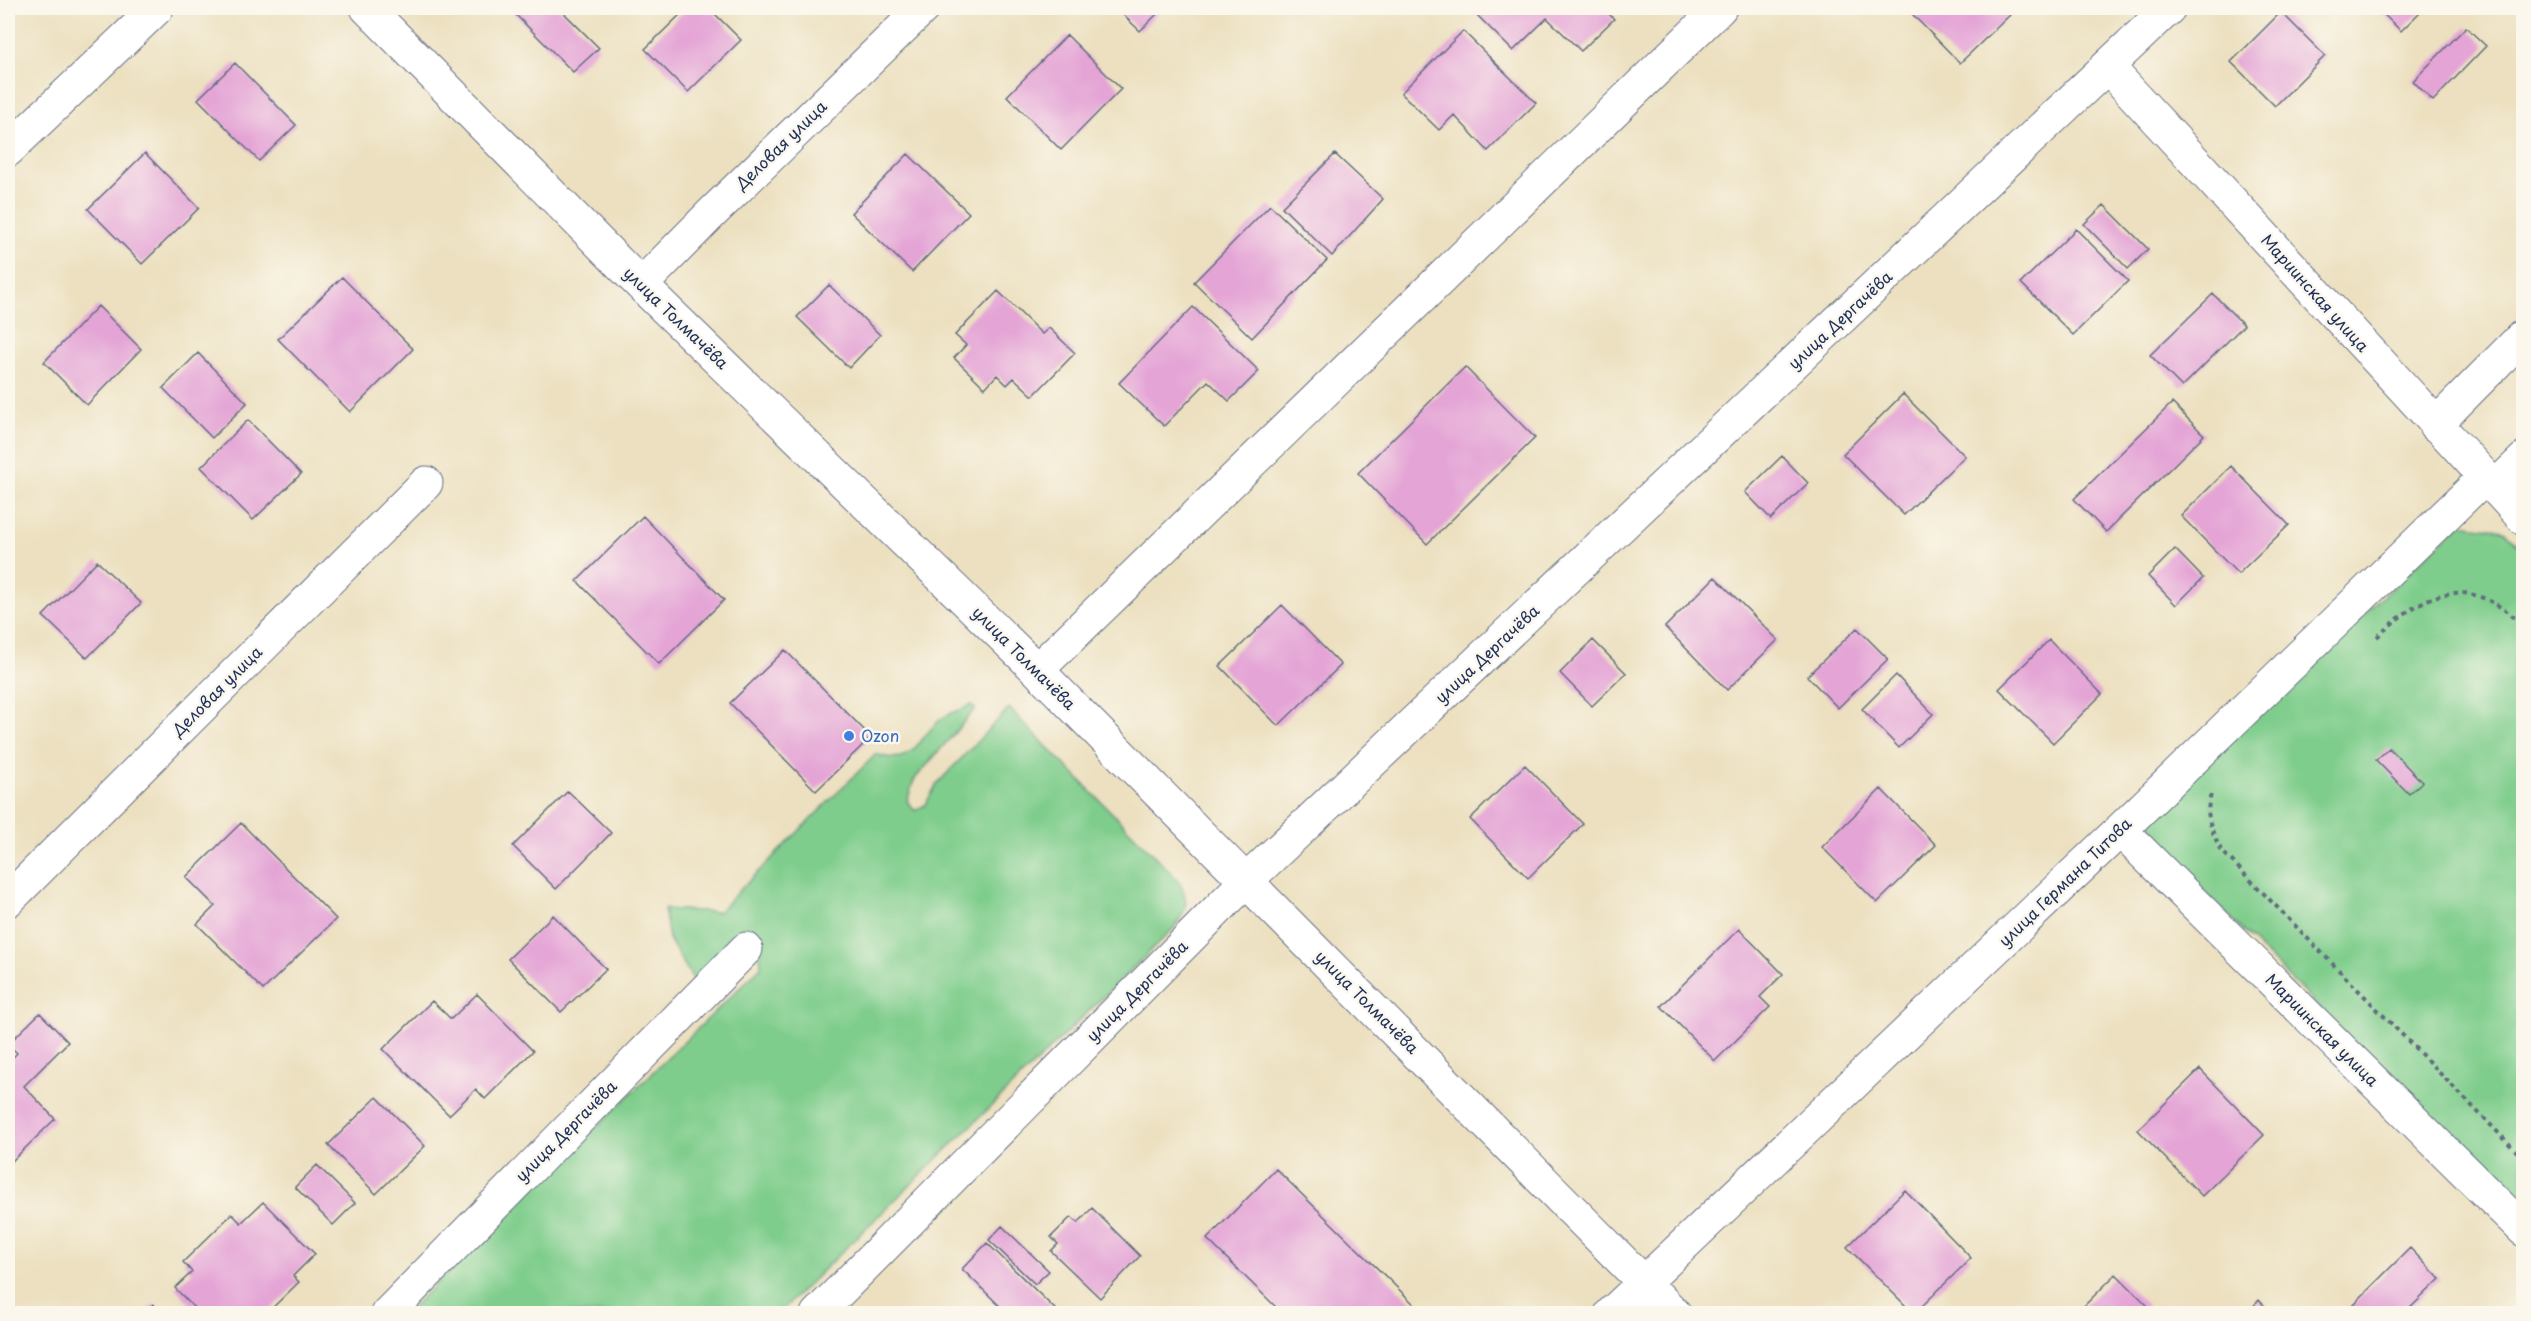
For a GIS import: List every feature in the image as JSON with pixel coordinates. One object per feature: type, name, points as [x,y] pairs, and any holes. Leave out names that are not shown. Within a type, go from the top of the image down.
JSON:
[{"type":"street","points":[[8,150],[157,8]]},
{"type":"street","name":"улица Толмачёва","points":[[367,8],[641,285],[1037,670],[1675,1314]]},
{"type":"street","name":"Деловая улица","points":[[641,285],[923,8]]},
{"type":"street","points":[[1037,670],[1720,8]]},
{"type":"street","name":"улица Дергачёва","points":[[817,1314],[1246,881],[2169,8]]},
{"type":"street","name":"Мариинская улица","points":[[2108,67],[2523,519]]},
{"type":"street","points":[[2435,425],[2523,335]]},
{"type":"street","name":"улица Германа Титова","points":[[1611,1314],[2489,483],[2523,459]]},
{"type":"street","name":"Деловая улица","points":[[8,900],[426,483]]},
{"type":"street","name":"Мариинская улица","points":[[2120,830],[2523,1230]]},
{"type":"street","name":"улица Дергачёва","points":[[387,1314],[746,949]]},
{"type":"path","points":[[2377,637],[2403,614],[2427,598],[2456,592],[2482,597],[2510,613],[2523,626]]},
{"type":"path","points":[[2213,789],[2207,807],[2210,828],[2221,850],[2523,1159]]},
{"type":"green space","points":[[2461,524],[2504,530],[2524,552],[2523,1215],[2156,843],[2150,822],[2156,806]]},
{"type":"green space","points":[[971,705],[975,709],[914,780],[907,801],[915,811],[925,805],[937,784],[1009,708],[1179,881],[1186,901],[1184,911],[1173,929],[779,1313],[405,1314],[761,967],[760,952],[696,984],[669,939],[664,909],[718,912],[876,754],[900,757],[908,754],[944,717]]},
{"type":"building","points":[[509,8],[559,8],[599,48],[573,72]]},
{"type":"building","points":[[687,8],[709,8],[741,40],[688,92],[645,49]]},
{"type":"building","points":[[1116,8],[1163,8],[1140,31]]},
{"type":"building","points":[[1470,8],[1603,8],[1614,19],[1581,51],[1547,18],[1513,51]]},
{"type":"building","points":[[1921,8],[2009,8],[2013,12],[1960,63],[1913,15]]},
{"type":"building","points":[[2377,8],[2424,8],[2401,31]]},
{"type":"building","points":[[2281,12],[2325,56],[2275,106],[2231,62]]},
{"type":"building","points":[[2466,27],[2486,46],[2433,101],[2413,81]]},
{"type":"building","points":[[1463,31],[1536,103],[1488,151],[1454,115],[1439,130],[1401,93]]},
{"type":"building","points":[[1067,35],[1121,89],[1061,150],[1007,96]]},
{"type":"building","points":[[235,63],[296,125],[259,161],[198,99]]},
{"type":"building","points":[[145,153],[199,208],[142,264],[88,209]]},
{"type":"building","points":[[908,154],[969,213],[912,272],[851,213]]},
{"type":"building","points":[[1335,154],[1383,199],[1332,256],[1282,207]]},
{"type":"building","points":[[1270,205],[1327,260],[1252,338],[1194,282]]},
{"type":"building","points":[[2104,205],[2148,249],[2128,269],[2084,224]]},
{"type":"building","points":[[2076,229],[2128,281],[2073,335],[2021,283]]},
{"type":"building","points":[[342,277],[413,349],[350,412],[278,339]]},
{"type":"building","points":[[829,285],[880,335],[849,368],[797,317]]},
{"type":"building","points":[[998,291],[1042,334],[1049,328],[1075,353],[1033,396],[1014,378],[1007,385],[997,375],[985,388],[954,358],[966,345],[955,335]]},
{"type":"building","points":[[2213,294],[2244,325],[2182,387],[2150,355]]},
{"type":"building","points":[[98,306],[141,349],[87,405],[44,362]]},
{"type":"building","points":[[1193,307],[1259,371],[1229,401],[1208,381],[1164,426],[1119,383]]},
{"type":"building","points":[[198,353],[247,403],[212,438],[163,388]]},
{"type":"building","points":[[1465,367],[1535,438],[1427,544],[1358,473]]},
{"type":"building","points":[[1903,394],[1965,456],[1904,515],[1843,454]]},
{"type":"building","points":[[2172,403],[2204,435],[2106,532],[2074,499]]},
{"type":"building","points":[[248,420],[301,474],[253,520],[201,467]]},
{"type":"building","points":[[1782,456],[1808,483],[1771,519],[1745,492]]},
{"type":"building","points":[[2231,466],[2289,525],[2238,574],[2181,516]]},
{"type":"building","points":[[643,516],[724,600],[659,664],[577,581]]},
{"type":"building","points":[[2175,549],[2203,578],[2176,605],[2148,576]]},
{"type":"building","points":[[97,561],[141,603],[87,658],[43,616]]},
{"type":"building","points":[[1715,577],[1778,640],[1727,690],[1665,627]]},
{"type":"building","points":[[1282,605],[1341,665],[1278,726],[1220,666]]},
{"type":"building","points":[[1857,628],[1888,659],[1838,708],[1807,676]]},
{"type":"building","points":[[1593,640],[1626,673],[1592,706],[1560,673]]},
{"type":"building","points":[[2049,640],[2102,694],[2053,743],[1999,689]]},
{"type":"building","points":[[785,650],[871,737],[816,791],[730,703]]},
{"type":"building","points":[[1896,675],[1933,714],[1899,748],[1862,709]]},
{"type":"building","points":[[2389,748],[2422,782],[2409,794],[2376,760]]},
{"type":"building","points":[[1525,765],[1583,824],[1528,878],[1470,819]]},
{"type":"building","points":[[1881,789],[1936,845],[1877,903],[1822,847]]},
{"type":"building","points":[[568,791],[611,833],[556,889],[513,846]]},
{"type":"building","points":[[241,823],[336,919],[263,990],[197,924],[215,906],[186,877]]},
{"type":"building","points":[[553,915],[606,969],[561,1012],[508,959]]},
{"type":"building","points":[[1739,929],[1783,974],[1760,997],[1770,1007],[1715,1061],[1661,1006]]},
{"type":"building","points":[[477,994],[533,1051],[485,1099],[476,1089],[449,1115],[383,1049],[432,1001],[451,1019]]},
{"type":"building","points":[[40,1013],[68,1042],[24,1086],[55,1119],[9,1164],[8,1063],[17,1053],[8,1044]]},
{"type":"building","points":[[2200,1069],[2264,1135],[2202,1196],[2138,1130]]},
{"type":"building","points":[[377,1097],[425,1146],[376,1194],[328,1145]]},
{"type":"building","points":[[317,1165],[355,1203],[333,1225],[295,1187]]},
{"type":"building","points":[[1276,1169],[1424,1314],[1283,1314],[1207,1239]]},
{"type":"building","points":[[1905,1190],[1971,1258],[1914,1314],[1847,1247]]},
{"type":"building","points":[[263,1202],[315,1254],[293,1276],[299,1282],[266,1314],[200,1314],[175,1288],[192,1272],[183,1262],[232,1214],[241,1223]]},
{"type":"building","points":[[1092,1208],[1140,1256],[1100,1298],[1051,1251],[1058,1244],[1051,1237],[1071,1217],[1078,1223]]},
{"type":"building","points":[[1002,1226],[1049,1271],[1035,1284],[989,1240]]},
{"type":"building","points":[[987,1243],[1060,1314],[1008,1314],[962,1269]]},
{"type":"building","points":[[2410,1248],[2440,1279],[2404,1314],[2344,1314]]},
{"type":"building","points":[[2116,1274],[2147,1305],[2138,1314],[2076,1314]]},
{"type":"building","points":[[2259,1300],[2272,1314],[2246,1314]]},
{"type":"building","points":[[153,1304],[163,1314],[143,1314]]},
{"type":"place","name":"Ozon","points":[[849,736]]}]
